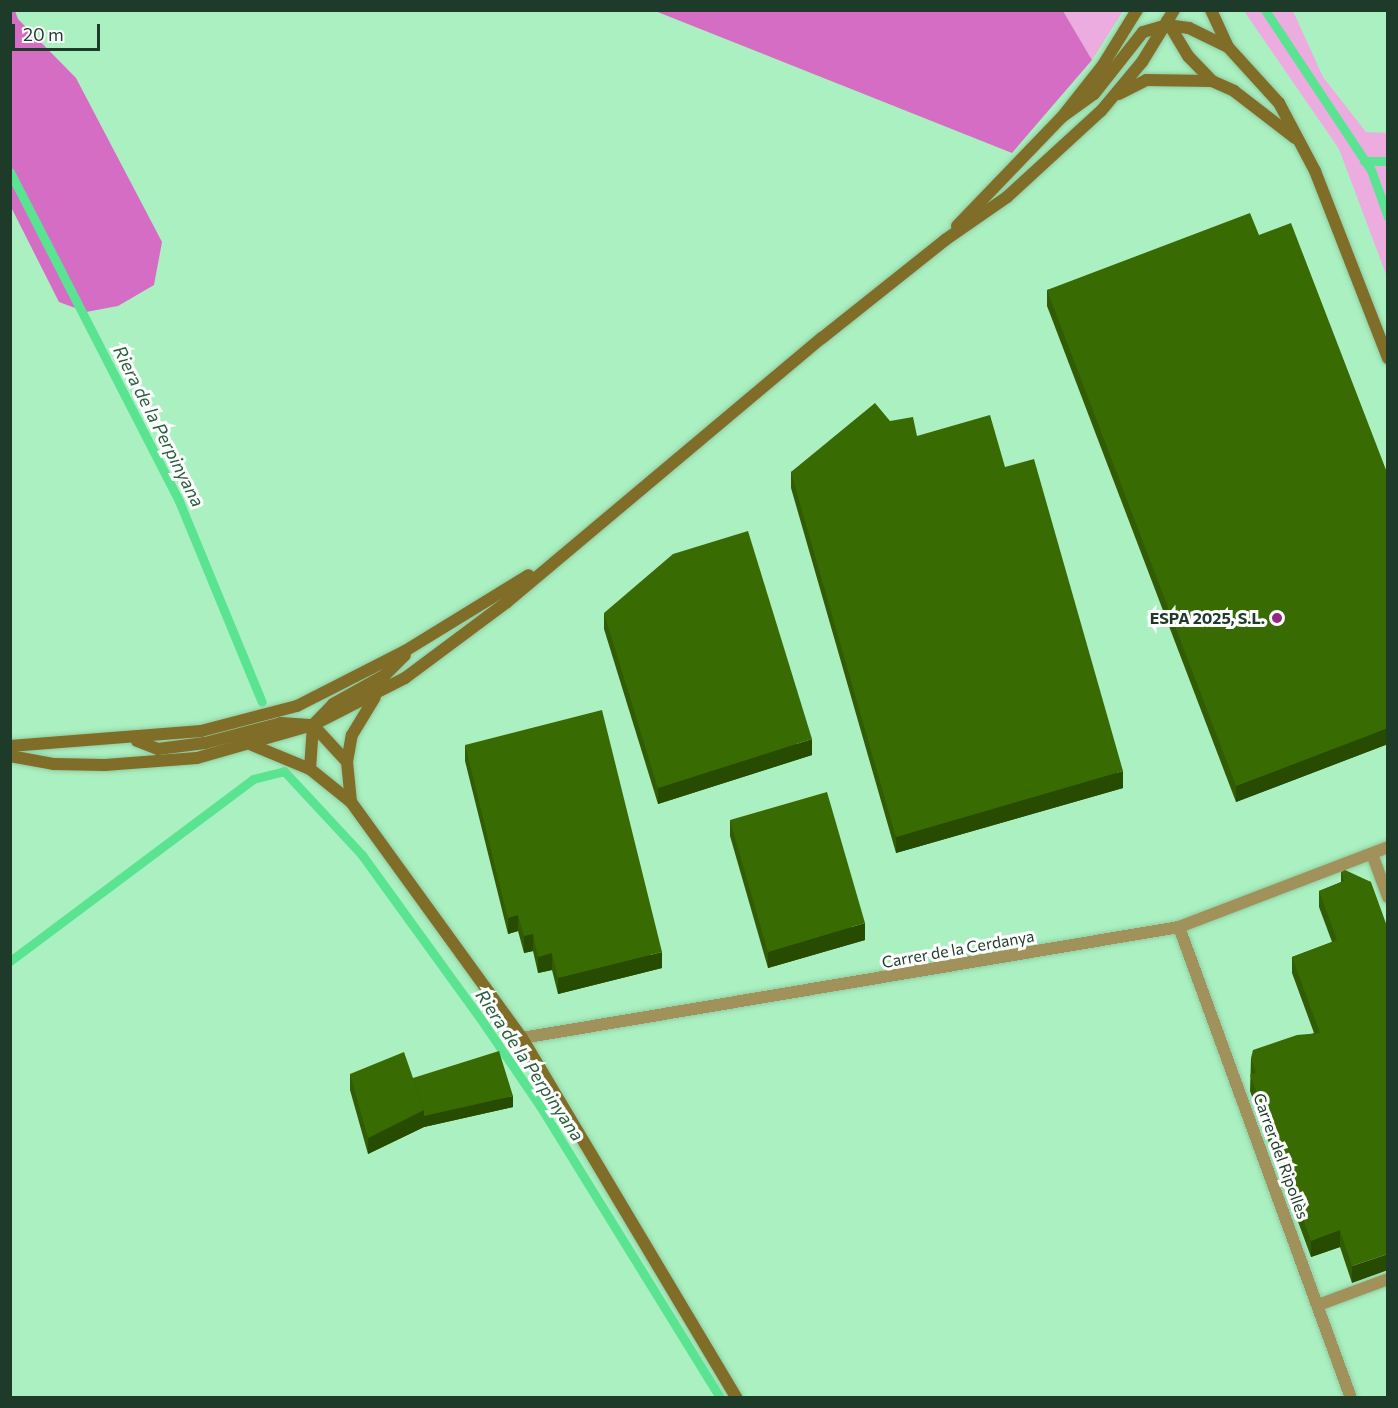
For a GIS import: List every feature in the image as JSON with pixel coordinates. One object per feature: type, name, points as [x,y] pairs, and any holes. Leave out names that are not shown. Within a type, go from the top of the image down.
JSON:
[{"type":"main road","points":[[945,240],[1062,117],[1102,65],[1137,10]]},
{"type":"main road","points":[[1167,10],[1167,25],[1188,56],[1212,81],[1234,91],[1298,140]]},
{"type":"main road","points":[[10,756],[54,764],[152,763],[252,745],[312,725],[378,693],[459,640],[550,562],[945,240],[1007,197],[1113,97],[1167,25],[1174,10]]},
{"type":"main road","points":[[1211,10],[1228,47],[1279,103],[1315,171],[1388,358]]},
{"type":"main road","points":[[1062,117],[1094,94],[1143,33],[1167,25],[1189,28],[1228,47]]},
{"type":"main road","points":[[1113,97],[1146,80],[1212,81]]},
{"type":"main road","points":[[10,746],[133,739],[201,731],[297,706],[415,645],[550,562]]},
{"type":"main road","points":[[310,769],[312,725],[333,704],[385,675],[415,645]]},
{"type":"main road","points":[[351,802],[347,762],[352,735],[378,693]]},
{"type":"main road","points":[[133,739],[158,748],[206,743],[281,723],[312,725],[347,762]]},
{"type":"main road","points":[[252,745],[310,769],[351,802],[522,1038],[736,1398]]},
{"type":"street","name":"Carrer de la Cerdanya","points":[[522,1038],[1179,927],[1388,847]]},
{"type":"street","points":[[1372,854],[1388,897]]},
{"type":"street","name":"Carrer del Ripollès","points":[[1179,927],[1350,1398]]},
{"type":"street","points":[[1318,1305],[1388,1279]]},
{"type":"shaded area","points":[[10,11],[15,11],[18,19],[76,78],[162,242],[154,285],[118,306],[86,312],[59,302],[11,207]]},
{"type":"shaded area","points":[[655,11],[1063,11],[1092,60],[1012,153]]},
{"type":"shaded area","points":[[1063,11],[1123,11],[1092,60]]},
{"type":"shaded area","points":[[1244,11],[1293,11],[1323,77],[1366,132],[1387,133],[1387,277],[1339,149]]},
{"type":"building","name":"ESPA 2025, S.L.","points":[[1250,213],[1259,235],[1291,223],[1388,475],[1388,728],[1236,786],[1047,290]]},
{"type":"building","points":[[875,403],[890,421],[913,417],[917,436],[990,415],[1005,467],[1034,459],[1123,771],[896,837],[791,472]]},
{"type":"building","points":[[748,531],[812,739],[658,788],[604,613],[673,554]]},
{"type":"building","points":[[602,710],[662,952],[558,978],[552,953],[538,957],[533,934],[524,936],[518,915],[508,918],[465,745]]},
{"type":"building","points":[[827,792],[865,923],[768,952],[730,820]]},
{"type":"building","points":[[1345,870],[1371,882],[1388,929],[1388,1254],[1352,1266],[1340,1230],[1311,1241],[1250,1075],[1256,1073],[1251,1058],[1253,1050],[1297,1035],[1320,1033],[1292,957],[1337,940],[1319,891],[1344,881],[1341,872]]},
{"type":"building","points":[[499,1051],[513,1096],[424,1116],[413,1078]]},
{"type":"building","points":[[404,1052],[424,1110],[368,1138],[350,1074]]},
{"type":"waterway","points":[[1265,10],[1371,170],[1388,217]]},
{"type":"waterway","points":[[1364,161],[1388,161]]},
{"type":"waterway","name":"Riera de la Perpinyana","points":[[10,172],[179,501],[262,702]]},
{"type":"waterway","name":"Riera de la Perpinyana","points":[[10,961],[253,779],[284,771],[362,855],[480,1018],[540,1106],[720,1398]]},
{"type":"place","name":"ESPA 2025, S.L.","points":[[1277,618]]}]
